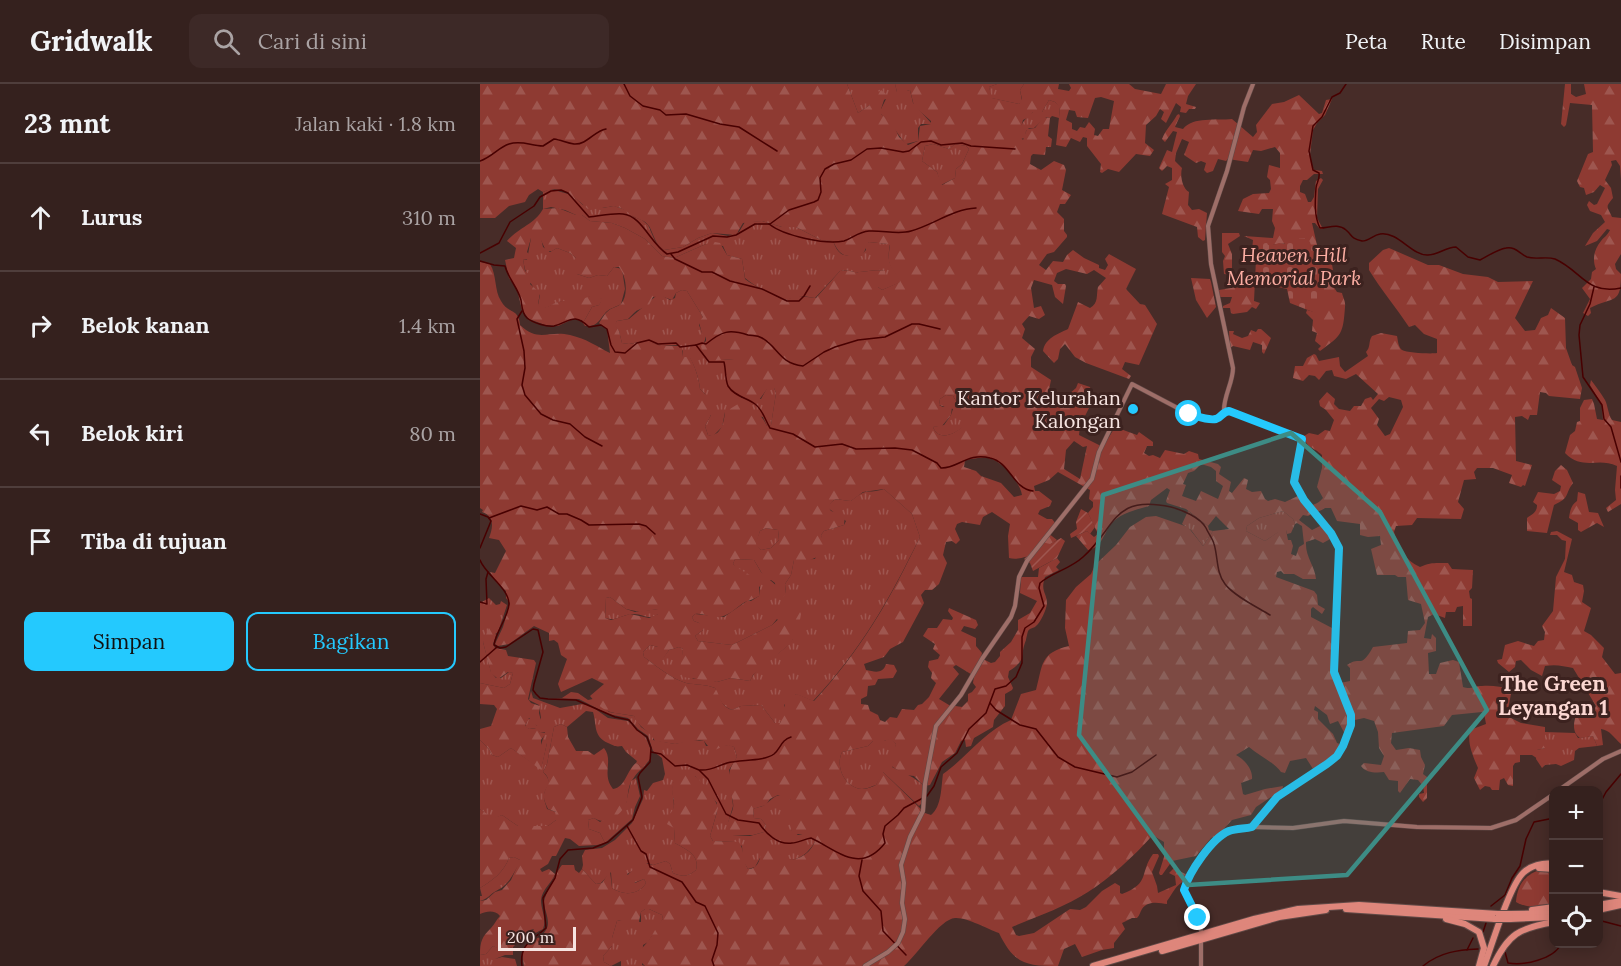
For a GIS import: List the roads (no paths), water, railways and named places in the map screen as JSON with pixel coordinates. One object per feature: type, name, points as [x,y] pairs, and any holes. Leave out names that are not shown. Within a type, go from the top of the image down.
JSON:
[{"type":"highway","points":[[1488,966],[1518,879],[1533,866],[1549,863]]},
{"type":"highway","points":[[1488,966],[1521,881],[1536,869],[1549,868]]},
{"type":"highway","points":[[1603,893],[1621,896]]},
{"type":"highway","points":[[1603,908],[1621,903]]},
{"type":"highway","points":[[1094,966],[1254,919],[1298,909],[1359,905],[1496,916]]},
{"type":"highway","points":[[1510,916],[1549,908]]},
{"type":"highway","points":[[1110,966],[1298,913],[1348,909],[1496,916],[1549,915]]},
{"type":"highway","points":[[1409,913],[1451,920],[1475,929],[1483,941],[1483,954],[1479,966]]},
{"type":"highway","points":[[1488,966],[1511,936],[1530,927],[1549,923]]},
{"type":"street","points":[[865,966],[896,945],[905,922],[901,862],[921,815],[936,726],[962,695],[990,646],[1011,617],[1019,577],[1027,561],[1092,478],[1099,452],[1132,384],[1189,414],[1212,419],[1219,418],[1224,412],[1224,404],[1233,380],[1233,368],[1211,264],[1209,226],[1253,84]]},
{"type":"street","points":[[1224,412],[1229,411],[1302,439],[1294,482],[1304,500],[1336,540],[1340,553],[1334,672],[1351,715],[1349,733],[1337,756],[1277,797],[1256,826]]},
{"type":"street","points":[[1565,786],[1603,759],[1621,751]]},
{"type":"street","points":[[1201,931],[1198,918],[1184,892],[1185,885],[1194,867],[1228,831],[1256,826],[1293,828],[1344,821],[1417,827],[1491,828],[1516,820],[1549,797]]},
{"type":"street","points":[[1201,943],[1201,966]]},
{"type":"waterway","points":[[624,84],[630,96],[643,106],[660,110],[666,115],[686,114],[739,127],[777,151]]},
{"type":"waterway","points":[[1346,84],[1340,93],[1332,97],[1322,117],[1313,126],[1309,151],[1313,170],[1319,173],[1315,204],[1320,228],[1340,227],[1362,241],[1387,234],[1416,252],[1428,255],[1456,247],[1468,257],[1480,260],[1500,250],[1512,248],[1527,257],[1555,259],[1585,281],[1600,288],[1621,288]]},
{"type":"waterway","points":[[480,161],[509,144],[543,146],[554,139],[579,144],[606,129]]},
{"type":"waterway","points":[[480,253],[499,243],[510,222],[534,206],[540,197],[551,191],[561,190],[568,193],[589,217],[615,214],[630,216],[667,254],[678,252],[713,236],[727,237],[736,235],[755,224],[770,224],[789,210],[818,200],[821,192],[820,178],[825,169],[851,160],[867,149],[881,148],[903,152],[909,151],[921,142],[931,141],[941,145],[962,143],[971,146],[1015,149]]},
{"type":"waterway","points":[[769,224],[795,236],[816,241],[836,242],[869,231],[901,233],[911,231],[959,211],[976,208]]},
{"type":"waterway","points":[[671,254],[675,259],[702,272],[712,272],[730,281],[762,289],[787,301],[799,301],[810,286]]},
{"type":"waterway","points":[[480,261],[505,266],[520,296],[524,314],[536,323],[554,326],[575,319],[584,322],[589,327],[601,325],[607,329],[615,352],[625,353],[637,343],[649,340],[658,344],[676,343],[680,347],[696,345],[709,362],[724,362],[728,386],[758,406],[770,428],[793,434],[815,447],[842,444],[856,449],[912,450],[937,463],[941,468],[947,468],[975,457],[990,458],[997,460],[1021,486],[1033,491]]},
{"type":"waterway","points":[[1594,287],[1590,304],[1580,325],[1583,377],[1602,405],[1604,419],[1611,427],[1621,462]]},
{"type":"waterway","points":[[522,311],[517,319],[524,351],[525,368],[522,385],[525,395],[541,414],[570,424],[585,437],[602,446]]},
{"type":"waterway","points":[[696,345],[706,344],[726,332],[757,336],[768,342],[789,362],[803,366],[835,347],[858,340],[885,337],[912,324],[940,329]]},
{"type":"waterway","points":[[1621,476],[1621,488]]},
{"type":"waterway","points":[[927,796],[934,786],[941,767],[957,753],[969,729],[986,713],[995,689],[1006,686],[1016,677],[1022,663],[1022,637],[1025,628],[1034,622],[1044,606],[1039,588],[1040,583],[1083,557],[1126,509],[1137,505],[1152,504],[1171,507],[1200,520],[1213,542],[1222,580],[1240,597],[1270,615]]},
{"type":"waterway","points":[[489,518],[521,506],[537,510],[547,507],[589,525],[639,524],[646,526],[655,534]]},
{"type":"waterway","points":[[480,514],[491,521],[480,548]]},
{"type":"waterway","points":[[480,560],[505,592],[509,604],[494,645],[500,648],[506,647],[533,629],[538,630],[543,652],[534,684],[533,690],[536,694],[540,698],[576,700],[615,717],[629,720],[647,737],[651,748],[650,762],[638,777],[642,797],[633,820],[608,842],[593,848],[568,850],[560,859],[555,878],[543,898],[546,928],[525,947],[522,966]]},
{"type":"waterway","points":[[480,602],[487,604],[488,572]]},
{"type":"waterway","points":[[480,662],[497,647]]},
{"type":"waterway","points":[[990,703],[996,710],[1020,725],[1036,729],[1058,757],[1075,767],[1117,777],[1132,772],[1156,755]]},
{"type":"waterway","points":[[700,770],[732,762],[769,757],[785,740],[791,737]]},
{"type":"waterway","points":[[651,752],[661,754],[675,766],[687,765],[699,770],[708,779],[726,814],[738,820],[759,823],[769,835],[782,842],[794,843],[811,838],[839,853],[857,859],[876,852],[885,843],[883,834],[885,826],[904,808],[923,798]]},
{"type":"waterway","points":[[1603,798],[1621,774]]},
{"type":"waterway","points":[[1491,906],[1505,895],[1520,866],[1526,839],[1534,822],[1549,819]]},
{"type":"waterway","points":[[627,826],[641,851],[646,854],[650,867],[682,882],[696,902],[705,906],[718,933],[712,960],[714,966]]},
{"type":"waterway","points":[[862,860],[859,876],[863,891],[881,911],[883,931],[906,955]]},
{"type":"waterway","points":[[1603,921],[1621,926]]},
{"type":"waterway","points":[[1483,932],[1486,923]]},
{"type":"waterway","points":[[1467,950],[1473,938]]},
{"type":"waterway","points":[[1505,952],[1508,963],[1515,964],[1538,960],[1552,954],[1558,948]]},
{"type":"waterway","points":[[1423,966],[1449,953],[1478,949]]},
{"type":"place","name":"Kantor Kelurahan Kalongan","points":[[1133,409]]},
{"type":"district","name":"The Green Leyangan 1","points":[[1553,696]]},
{"type":"park label","name":"Heaven Hill Memorial Park","points":[[1294,266]]}]
